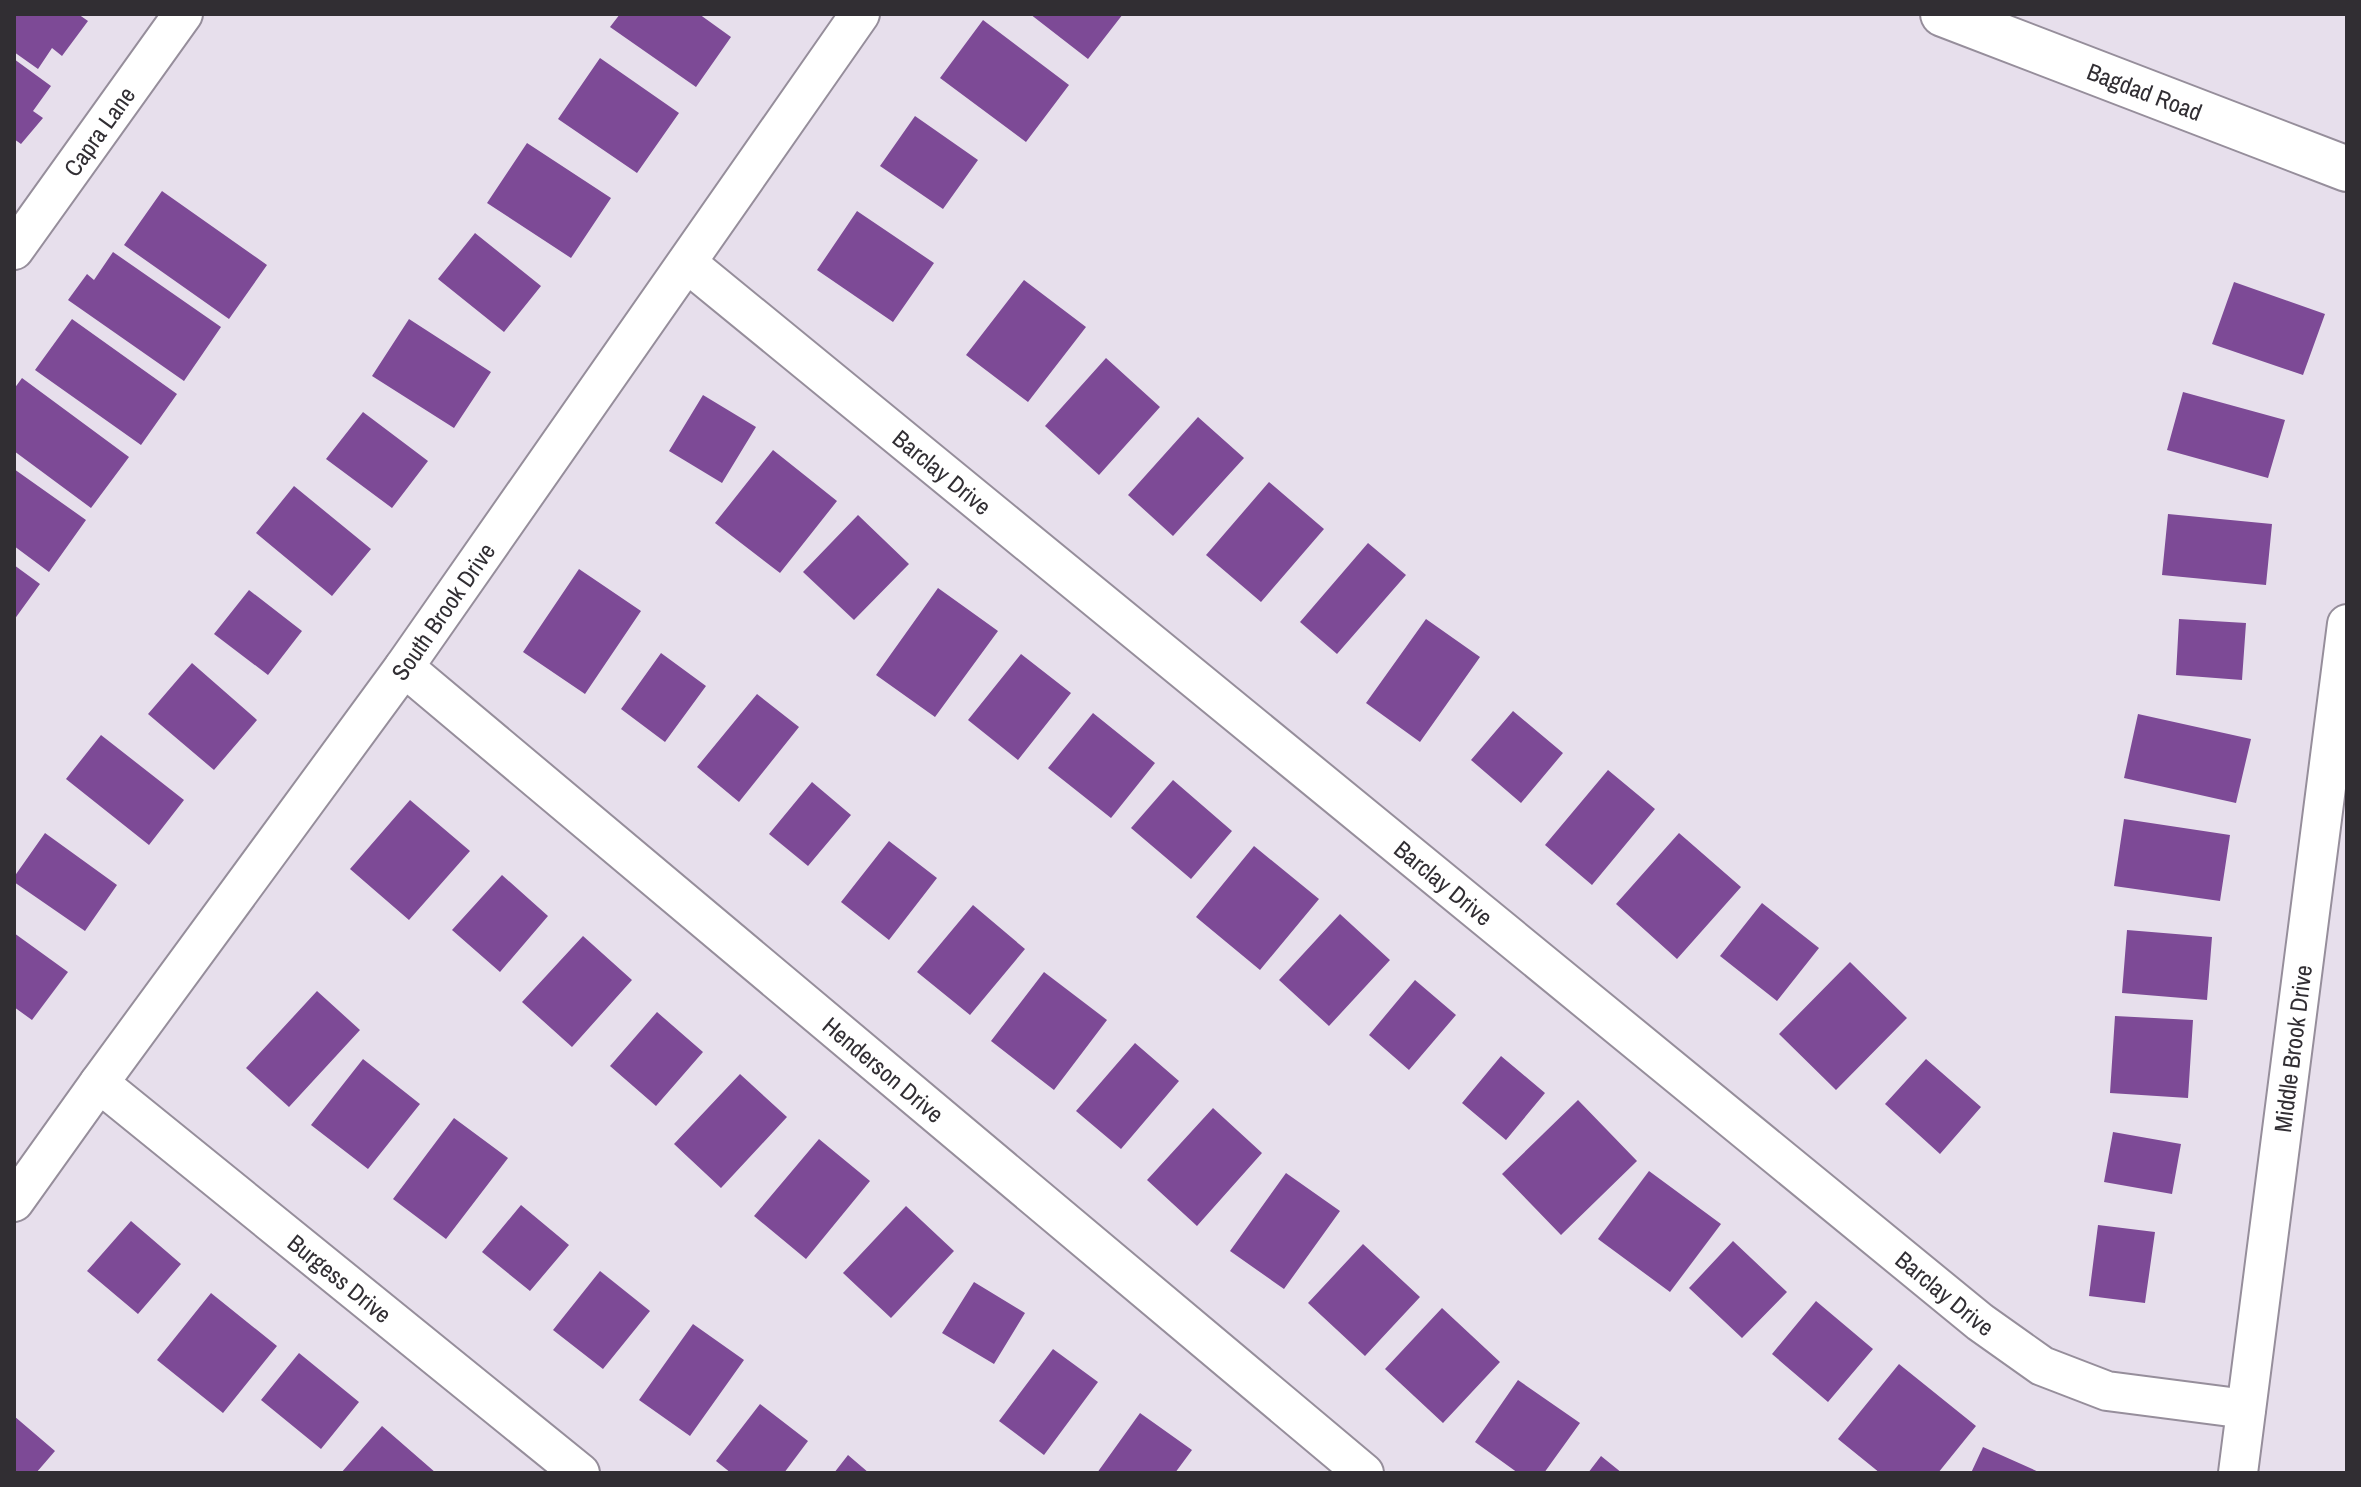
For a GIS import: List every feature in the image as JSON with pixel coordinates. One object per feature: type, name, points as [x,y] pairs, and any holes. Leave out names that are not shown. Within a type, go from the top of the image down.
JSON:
[{"type":"street","name":"Capra Lane","points":[[14,250],[183,14]]},
{"type":"street","name":"South Brook Drive","points":[[14,1202],[404,667],[860,14]]},
{"type":"street","name":"Bagdad Road","points":[[1943,14],[2347,169]]},
{"type":"street","name":"Barclay Drive","points":[[687,263],[1980,1322],[2042,1366],[2107,1391],[2246,1409]]},
{"type":"street","name":"Middle Brook Drive","points":[[2238,1473],[2347,624]]},
{"type":"street","name":"Henderson Drive","points":[[404,667],[1364,1473]]},
{"type":"street","name":"Burgess Drive","points":[[99,1083],[580,1473]]},
{"type":"building","points":[[14,14],[78,14],[88,21],[62,56],[52,48],[38,69],[14,52]]},
{"type":"building","points":[[620,14],[699,14],[731,37],[696,87],[610,27]]},
{"type":"building","points":[[1030,14],[1123,14],[1088,59]]},
{"type":"building","points":[[983,20],[1069,85],[1026,142],[940,78]]},
{"type":"building","points":[[600,58],[679,113],[637,173],[558,119]]},
{"type":"building","points":[[14,59],[51,86],[33,111],[43,118],[21,144],[14,139]]},
{"type":"building","points":[[915,116],[978,160],[943,209],[880,166]]},
{"type":"building","points":[[527,143],[611,198],[571,258],[487,203]]},
{"type":"building","points":[[162,191],[267,265],[229,319],[124,245]]},
{"type":"building","points":[[857,211],[934,263],[893,322],[817,270]]},
{"type":"building","points":[[475,233],[541,286],[504,332],[438,279]]},
{"type":"building","points":[[113,252],[221,327],[184,381],[68,300],[87,274],[94,280]]},
{"type":"building","points":[[1024,280],[1086,327],[1028,402],[966,355]]},
{"type":"building","points":[[2234,282],[2325,314],[2303,375],[2212,344]]},
{"type":"building","points":[[72,319],[177,394],[141,445],[35,370]]},
{"type":"building","points":[[409,319],[491,372],[454,428],[372,376]]},
{"type":"building","points":[[1106,358],[1160,407],[1099,475],[1045,426]]},
{"type":"building","points":[[22,378],[129,457],[91,508],[14,451],[14,389]]},
{"type":"building","points":[[2183,392],[2285,420],[2268,478],[2167,450]]},
{"type":"building","points":[[703,395],[756,427],[722,483],[669,451]]},
{"type":"building","points":[[363,412],[428,461],[392,508],[326,459]]},
{"type":"building","points":[[1198,417],[1244,458],[1173,536],[1128,495]]},
{"type":"building","points":[[773,450],[837,501],[780,573],[715,523]]},
{"type":"building","points":[[14,469],[86,520],[49,572],[14,546]]},
{"type":"building","points":[[1269,482],[1324,529],[1261,602],[1206,555]]},
{"type":"building","points":[[294,486],[371,549],[332,596],[256,533]]},
{"type":"building","points":[[2168,514],[2272,524],[2266,585],[2162,575]]},
{"type":"building","points":[[858,515],[909,564],[854,620],[803,572]]},
{"type":"building","points":[[1368,543],[1406,575],[1337,654],[1300,622]]},
{"type":"building","points":[[14,565],[40,584],[14,620]]},
{"type":"building","points":[[579,569],[641,611],[585,694],[523,652]]},
{"type":"building","points":[[938,588],[998,631],[935,717],[876,675]]},
{"type":"building","points":[[249,590],[302,631],[268,675],[214,634]]},
{"type":"building","points":[[1426,619],[1480,657],[1420,742],[1366,703]]},
{"type":"building","points":[[2179,619],[2246,623],[2242,680],[2176,675]]},
{"type":"building","points":[[661,653],[706,686],[665,742],[621,709]]},
{"type":"building","points":[[1021,654],[1071,693],[1018,760],[968,720]]},
{"type":"building","points":[[192,663],[257,720],[214,770],[148,714]]},
{"type":"building","points":[[757,694],[799,727],[739,802],[697,767]]},
{"type":"building","points":[[1513,711],[1563,753],[1521,803],[1471,760]]},
{"type":"building","points":[[1093,713],[1155,763],[1111,818],[1048,768]]},
{"type":"building","points":[[2138,714],[2251,739],[2236,803],[2124,778]]},
{"type":"building","points":[[101,735],[184,800],[149,845],[66,779]]},
{"type":"building","points":[[1608,770],[1655,809],[1592,885],[1545,845]]},
{"type":"building","points":[[1173,780],[1232,831],[1191,879],[1131,828]]},
{"type":"building","points":[[812,782],[851,815],[808,866],[769,834]]},
{"type":"building","points":[[410,800],[470,851],[409,920],[350,869]]},
{"type":"building","points":[[2124,819],[2230,835],[2220,901],[2114,886]]},
{"type":"building","points":[[45,833],[117,885],[85,931],[14,882],[14,877]]},
{"type":"building","points":[[1679,833],[1741,887],[1677,959],[1616,904]]},
{"type":"building","points":[[889,841],[937,878],[889,940],[841,902]]},
{"type":"building","points":[[1254,846],[1319,899],[1260,970],[1196,917]]},
{"type":"building","points":[[502,875],[548,916],[500,972],[452,930]]},
{"type":"building","points":[[1762,903],[1819,948],[1777,1001],[1720,956]]},
{"type":"building","points":[[973,905],[1025,949],[970,1015],[917,972]]},
{"type":"building","points":[[1340,914],[1390,960],[1329,1026],[1279,980]]},
{"type":"building","points":[[2127,930],[2212,937],[2207,1000],[2122,993]]},
{"type":"building","points":[[14,933],[68,972],[32,1020],[14,1007]]},
{"type":"building","points":[[583,936],[632,980],[572,1047],[522,1002]]},
{"type":"building","points":[[1850,962],[1907,1018],[1836,1090],[1779,1034]]},
{"type":"building","points":[[1044,972],[1107,1020],[1054,1090],[991,1041]]},
{"type":"building","points":[[1415,980],[1456,1015],[1409,1070],[1369,1035]]},
{"type":"building","points":[[317,991],[360,1030],[289,1107],[246,1068]]},
{"type":"building","points":[[657,1012],[703,1052],[656,1106],[610,1066]]},
{"type":"building","points":[[2115,1016],[2193,1020],[2188,1098],[2110,1093]]},
{"type":"building","points":[[1135,1043],[1179,1081],[1121,1149],[1076,1111]]},
{"type":"building","points":[[1501,1056],[1545,1093],[1506,1140],[1462,1103]]},
{"type":"building","points":[[363,1059],[420,1104],[368,1169],[311,1125]]},
{"type":"building","points":[[1926,1059],[1981,1107],[1940,1154],[1885,1104]]},
{"type":"building","points":[[740,1074],[787,1117],[721,1188],[674,1144]]},
{"type":"building","points":[[1578,1100],[1637,1161],[1561,1235],[1502,1174]]},
{"type":"building","points":[[1213,1108],[1262,1153],[1197,1226],[1147,1180]]},
{"type":"building","points":[[454,1118],[508,1158],[446,1239],[393,1199]]},
{"type":"building","points":[[2113,1132],[2181,1144],[2172,1194],[2104,1182]]},
{"type":"building","points":[[819,1139],[870,1181],[806,1259],[754,1216]]},
{"type":"building","points":[[1649,1171],[1721,1224],[1670,1292],[1598,1239]]},
{"type":"building","points":[[1286,1173],[1340,1211],[1284,1289],[1230,1251]]},
{"type":"building","points":[[521,1205],[569,1245],[530,1291],[482,1252]]},
{"type":"building","points":[[906,1206],[954,1251],[891,1318],[843,1273]]},
{"type":"building","points":[[131,1221],[181,1264],[138,1314],[87,1271]]},
{"type":"building","points":[[2098,1225],[2155,1232],[2145,1303],[2089,1296]]},
{"type":"building","points":[[1733,1241],[1787,1292],[1742,1338],[1689,1288]]},
{"type":"building","points":[[1363,1244],[1420,1297],[1365,1356],[1308,1303]]},
{"type":"building","points":[[600,1271],[650,1311],[603,1369],[553,1330]]},
{"type":"building","points":[[974,1282],[1025,1313],[994,1364],[942,1333]]},
{"type":"building","points":[[211,1293],[277,1346],[223,1413],[157,1360]]},
{"type":"building","points":[[1816,1301],[1873,1349],[1828,1402],[1772,1354]]},
{"type":"building","points":[[1442,1308],[1500,1362],[1443,1423],[1385,1369]]},
{"type":"building","points":[[693,1324],[744,1360],[690,1436],[639,1400]]},
{"type":"building","points":[[1053,1349],[1098,1382],[1044,1455],[999,1421]]},
{"type":"building","points":[[299,1353],[359,1402],[321,1449],[261,1400]]},
{"type":"building","points":[[1899,1364],[1976,1426],[1938,1473],[1880,1473],[1838,1439]]},
{"type":"building","points":[[1518,1380],[1580,1423],[1544,1473],[1518,1473],[1475,1442]]},
{"type":"building","points":[[760,1404],[808,1441],[784,1473],[731,1473],[716,1461]]},
{"type":"building","points":[[1140,1413],[1192,1450],[1175,1473],[1097,1473]]},
{"type":"building","points":[[14,1416],[55,1451],[36,1473],[14,1473]]},
{"type":"building","points":[[382,1426],[436,1473],[341,1473]]},
{"type":"building","points":[[1983,1447],[2041,1473],[1971,1473]]},
{"type":"building","points":[[848,1455],[869,1473],[834,1473]]},
{"type":"building","points":[[1601,1456],[1622,1473],[1588,1473]]}]
